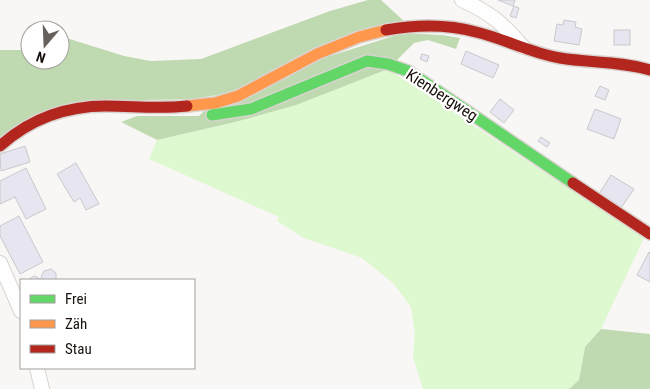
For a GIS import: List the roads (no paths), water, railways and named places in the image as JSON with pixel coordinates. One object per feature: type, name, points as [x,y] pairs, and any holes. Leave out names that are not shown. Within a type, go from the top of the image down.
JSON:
[{"type":"street","points":[[462,0],[483,9],[503,24],[524,48]]},
{"type":"street","name":"Kienbergweg","points":[[0,146],[8,138],[35,120],[59,111],[98,106],[162,108],[232,99],[304,60],[360,37],[400,27],[436,26],[475,32],[560,58],[626,62],[650,70]]},
{"type":"street","name":"Kienbergweg","points":[[182,106],[211,116],[252,109],[367,61],[388,64],[408,71],[650,234]]},
{"type":"street","points":[[0,263],[20,309]]},
{"type":"street","points":[[37,369],[42,389]]}]
